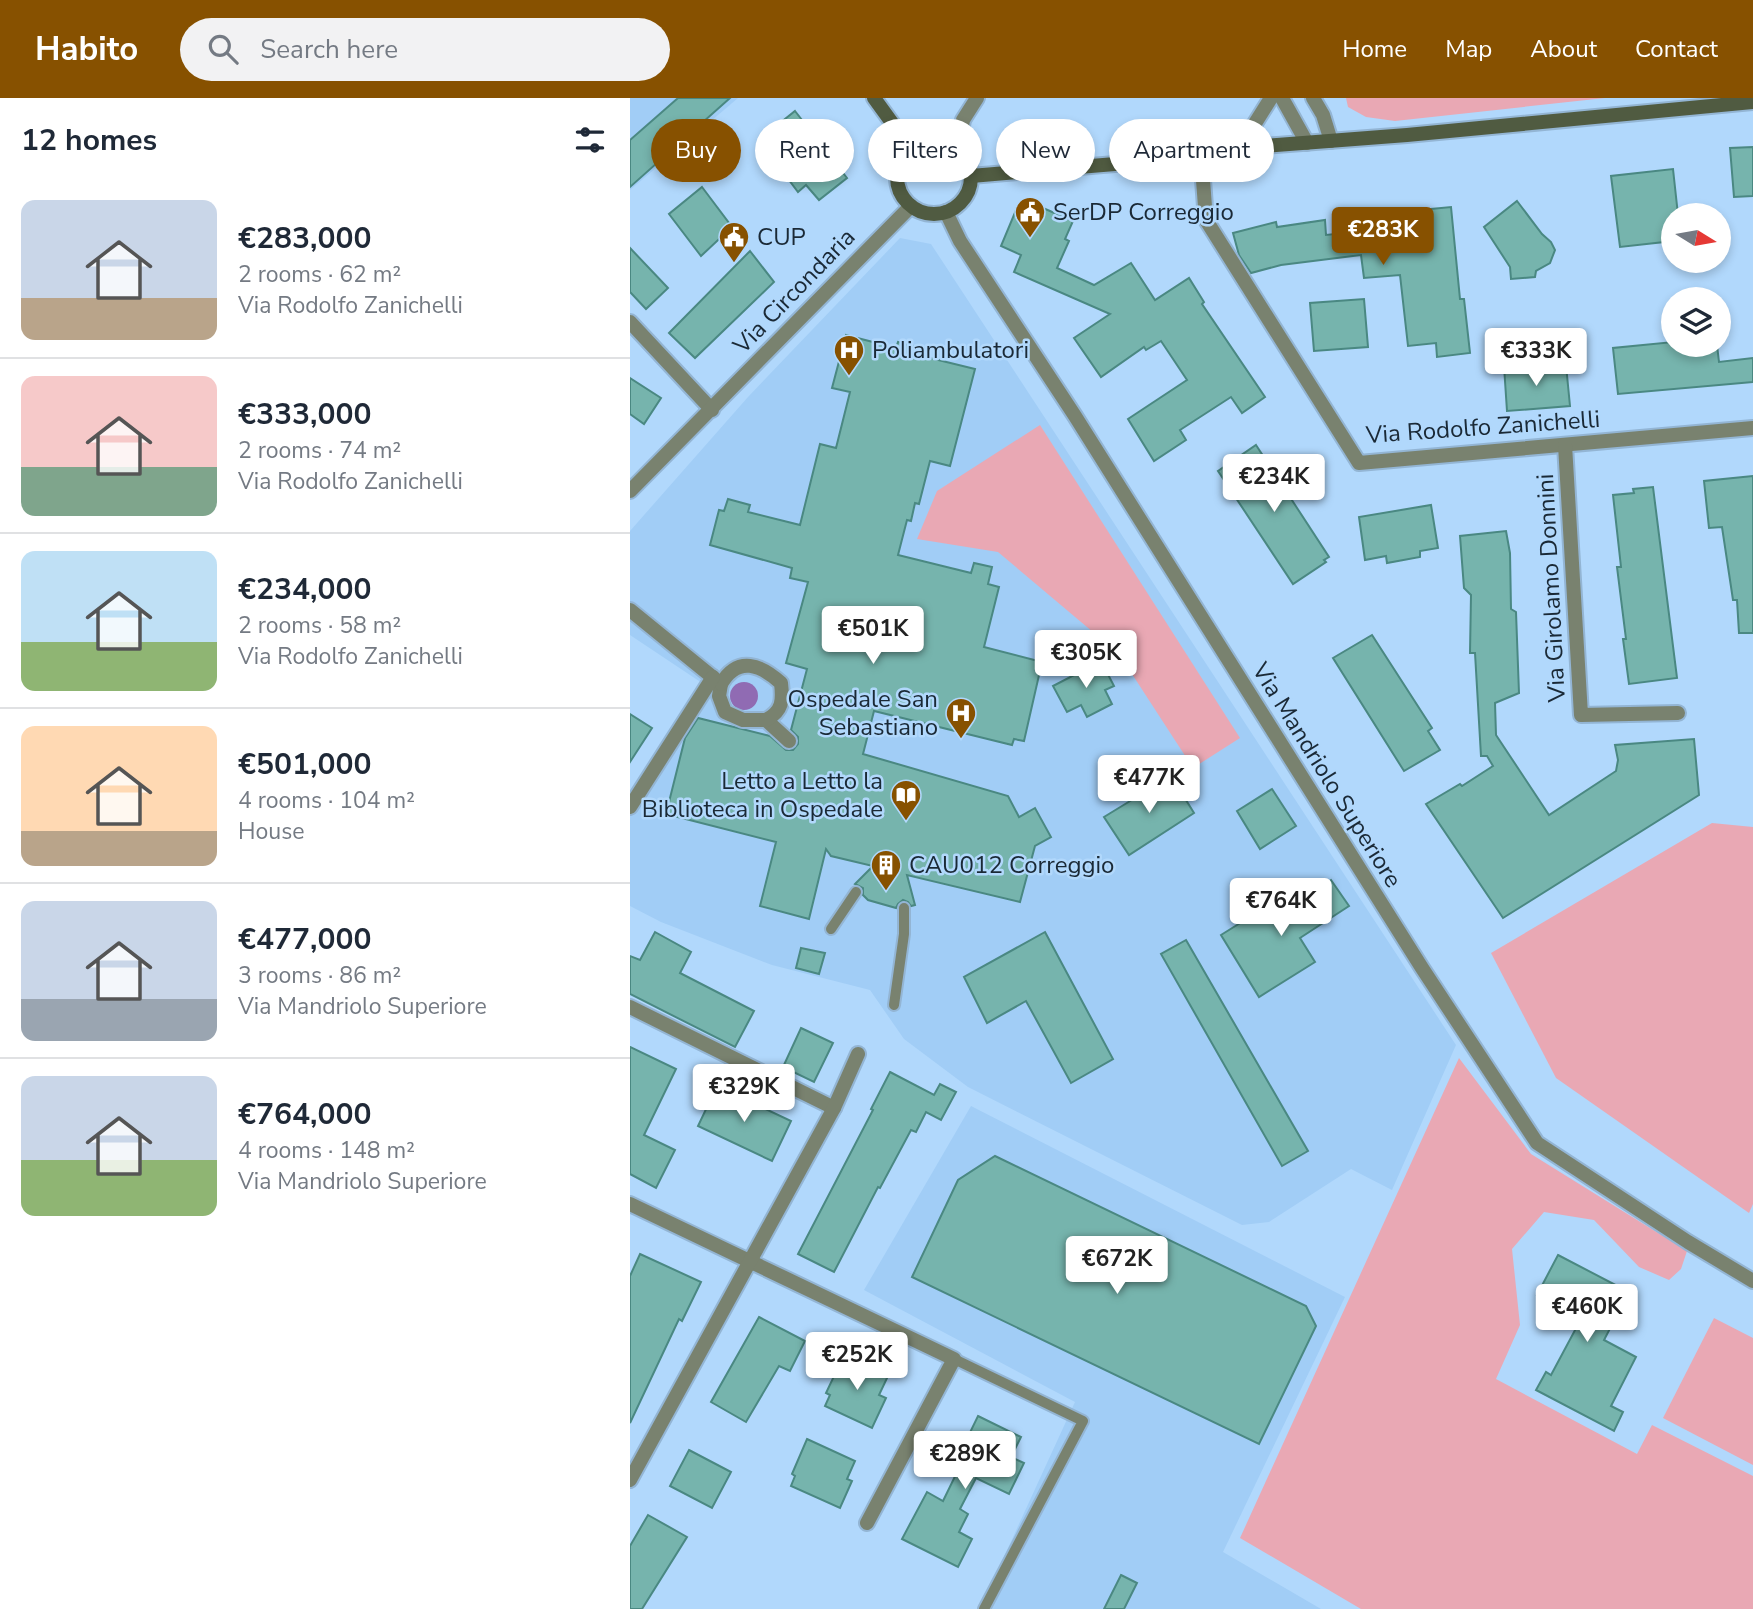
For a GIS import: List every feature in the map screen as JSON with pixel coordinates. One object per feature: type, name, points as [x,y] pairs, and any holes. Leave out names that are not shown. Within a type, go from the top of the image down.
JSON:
[{"type":"main road","points":[[874,98],[889,119]]},
{"type":"main road","points":[[1274,145],[1673,104],[1753,102]]},
{"type":"main road","points":[[982,175],[1109,165]]},
{"type":"main road","points":[[899,182],[900,191],[911,206],[934,214],[946,212],[962,202],[970,182]]},
{"type":"street","points":[[964,119],[977,98]]},
{"type":"street","points":[[1258,119],[1271,98]]},
{"type":"street","points":[[1282,98],[1307,143]]},
{"type":"street","points":[[1313,98],[1323,115],[1331,141]]},
{"type":"street","name":"Via Rodolfo Zanichelli","points":[[1203,182],[1206,220],[1359,463],[1753,428]]},
{"type":"street","name":"Via Circondaria","points":[[630,491],[911,206]]},
{"type":"street","name":"Via Mandriolo Superiore","points":[[946,212],[960,241],[1075,416],[1405,940],[1537,1143],[1688,1242],[1753,1280]]},
{"type":"street","points":[[630,322],[712,410]]},
{"type":"street","name":"Via Girolamo Donnini","points":[[1565,445],[1581,715],[1678,713]]},
{"type":"street","points":[[630,610],[717,680],[719,696],[726,712],[743,720],[766,720],[776,715],[783,701],[781,683],[765,669],[745,665],[727,673],[717,680],[630,807]]},
{"type":"street","points":[[766,720],[789,741]]},
{"type":"street","points":[[630,1007],[834,1108]]},
{"type":"street","points":[[630,1480],[834,1108],[858,1054]]},
{"type":"street","points":[[630,1205],[954,1359],[867,1523]]},
{"type":"lane","points":[[831,929],[856,892]]},
{"type":"lane","points":[[894,1005],[904,934],[904,908]]},
{"type":"lane","points":[[954,1359],[1083,1421],[984,1609]]},
{"type":"shaded area","points":[[630,98],[738,98],[713,119],[651,119],[651,172],[630,190]]},
{"type":"shaded area","points":[[1346,98],[1605,98],[1395,121],[1366,117],[1348,107]]},
{"type":"shaded area","name":"Ospedale San Sebastiano","points":[[900,238],[931,244],[1456,1045],[1392,1190],[1351,1169],[1269,1222],[1242,1225],[968,1087],[904,1039],[870,990],[772,965],[661,922],[630,906],[630,796],[702,683],[630,635],[630,531],[748,397]]},
{"type":"shaded area","points":[[1040,425],[1240,738],[1193,768],[1119,654],[998,552],[917,539],[937,491]]},
{"type":"shaded area","points":[[744,682],[754,686],[758,696],[754,706],[744,710],[734,706],[730,696],[734,686]]},
{"type":"shaded area","points":[[1712,823],[1753,827],[1753,1204],[1749,1213],[1556,1078],[1491,953]]},
{"type":"shaded area","points":[[1459,1058],[1531,1154],[1687,1251],[1681,1269],[1669,1280],[1639,1267],[1594,1220],[1544,1212],[1512,1249],[1520,1325],[1496,1379],[1637,1454],[1652,1425],[1753,1476],[1753,1609],[1361,1609],[1240,1538]]},
{"type":"shaded area","points":[[971,1106],[1345,1297],[1223,1552],[1321,1609],[980,1609],[1075,1402],[864,1290]]},
{"type":"shaded area","points":[[1714,1318],[1753,1338],[1753,1465],[1663,1418]]},
{"type":"building","points":[[678,98],[730,98],[706,119],[654,119]]},
{"type":"building","points":[[795,111],[801,119],[785,119]]},
{"type":"building","points":[[651,122],[651,168],[630,187],[630,140]]},
{"type":"building","points":[[1753,147],[1753,196],[1734,197],[1730,148]]},
{"type":"building","points":[[1673,169],[1677,203],[1661,203],[1661,242],[1620,247],[1611,176]]},
{"type":"building","points":[[790,182],[842,182],[819,200],[806,185],[798,192]]},
{"type":"building","points":[[702,187],[732,227],[701,256],[669,214]]},
{"type":"building","points":[[1517,201],[1555,250],[1550,263],[1536,271],[1535,277],[1511,279],[1510,267],[1484,227]]},
{"type":"building","points":[[1451,207],[1460,299],[1464,299],[1470,353],[1437,357],[1436,343],[1408,346],[1400,275],[1364,278],[1361,255],[1281,265],[1251,273],[1239,255],[1233,233],[1276,222],[1277,227],[1325,220],[1326,235],[1402,227],[1402,223],[1411,223],[1410,211]]},
{"type":"building","points":[[1043,208],[1073,221],[1065,239],[1069,241],[1057,268],[1094,285],[1131,263],[1155,300],[1189,278],[1204,302],[1202,304],[1265,397],[1242,413],[1231,397],[1180,430],[1186,440],[1154,461],[1128,419],[1187,380],[1161,341],[1146,350],[1144,347],[1101,377],[1074,338],[1110,314],[1014,272],[1021,255],[1001,246],[1016,210],[1038,220]]},
{"type":"building","points":[[630,248],[668,288],[646,309],[630,292]]},
{"type":"building","points":[[750,251],[774,282],[695,358],[669,333]]},
{"type":"building","points":[[1364,299],[1368,347],[1314,351],[1310,303]]},
{"type":"building","points":[[846,335],[896,348],[898,342],[928,350],[926,357],[975,369],[950,466],[930,461],[919,504],[915,503],[911,521],[907,520],[898,555],[971,573],[974,563],[992,567],[988,584],[999,587],[984,647],[1042,662],[1024,741],[1014,739],[1012,745],[874,711],[863,754],[1008,796],[1019,817],[1035,808],[1051,837],[1035,846],[1020,902],[907,875],[915,905],[911,906],[903,900],[896,908],[868,900],[863,895],[863,888],[855,884],[873,866],[831,856],[826,849],[809,919],[760,906],[776,842],[666,814],[685,738],[698,718],[770,736],[786,750],[793,750],[798,744],[798,737],[791,730],[807,669],[786,663],[808,582],[790,578],[792,568],[710,545],[719,510],[724,511],[728,499],[750,505],[748,512],[800,525],[820,444],[836,448],[850,392],[832,388]]},
{"type":"building","points":[[1661,343],[1661,357],[1718,357],[1719,362],[1753,358],[1753,382],[1618,394],[1613,348]]},
{"type":"building","points":[[1521,364],[1521,369],[1566,365],[1570,406],[1507,411],[1504,366]]},
{"type":"building","points":[[630,378],[661,398],[644,424],[630,414]]},
{"type":"building","points":[[1256,445],[1329,557],[1324,560],[1326,562],[1293,584],[1218,471]]},
{"type":"building","points":[[1753,476],[1753,633],[1739,633],[1737,600],[1733,600],[1722,527],[1709,528],[1704,481]]},
{"type":"building","points":[[1653,487],[1677,678],[1629,684],[1623,639],[1626,639],[1617,567],[1621,567],[1613,495],[1634,493],[1633,489]]},
{"type":"building","points":[[1431,505],[1438,548],[1420,551],[1420,557],[1387,563],[1386,556],[1365,560],[1359,517]]},
{"type":"building","points":[[1506,531],[1510,553],[1511,609],[1516,612],[1519,693],[1495,703],[1496,735],[1549,815],[1616,771],[1618,760],[1615,745],[1694,739],[1699,795],[1503,918],[1426,804],[1460,784],[1462,786],[1493,766],[1487,756],[1481,756],[1475,653],[1470,653],[1471,595],[1464,588],[1460,536]]},
{"type":"building","points":[[1372,635],[1432,728],[1428,731],[1440,750],[1404,771],[1333,658]]},
{"type":"building","points":[[1101,661],[1114,686],[1105,690],[1112,704],[1087,717],[1081,705],[1067,712],[1053,686]]},
{"type":"building","points":[[630,714],[652,728],[630,762]]},
{"type":"building","points":[[1171,776],[1194,813],[1129,855],[1104,817]]},
{"type":"building","points":[[1272,789],[1296,826],[1260,849],[1237,811]]},
{"type":"building","points":[[1331,880],[1349,906],[1300,938],[1315,962],[1259,997],[1221,935],[1277,900],[1284,911]]},
{"type":"building","points":[[655,932],[691,952],[680,973],[754,1011],[735,1047],[630,994],[630,956],[640,960]]},
{"type":"building","points":[[1045,932],[1113,1059],[1071,1083],[1026,1001],[987,1023],[964,977]]},
{"type":"building","points":[[1186,940],[1308,1151],[1282,1166],[1161,954]]},
{"type":"building","points":[[801,948],[825,953],[819,974],[796,968]]},
{"type":"building","points":[[801,1028],[833,1043],[814,1082],[783,1067]]},
{"type":"building","points":[[630,1047],[676,1069],[644,1135],[675,1150],[656,1188],[630,1174]]},
{"type":"building","points":[[890,1072],[934,1095],[940,1084],[956,1092],[941,1120],[926,1112],[916,1132],[911,1130],[834,1272],[798,1254]]},
{"type":"building","points":[[717,1086],[791,1121],[772,1161],[698,1126]]},
{"type":"building","points":[[995,1156],[1306,1306],[1316,1326],[1259,1444],[912,1277],[958,1180]]},
{"type":"building","points":[[640,1254],[701,1282],[682,1321],[679,1319],[630,1423],[630,1276]]},
{"type":"building","points":[[1558,1255],[1629,1292],[1604,1340],[1636,1357],[1611,1406],[1623,1412],[1614,1431],[1536,1390],[1546,1372],[1551,1375],[1581,1319],[1537,1295]]},
{"type":"building","points":[[759,1317],[805,1341],[790,1371],[779,1366],[746,1422],[711,1402]]},
{"type":"building","points":[[844,1355],[888,1376],[879,1395],[886,1398],[872,1428],[825,1406],[830,1395],[826,1393]]},
{"type":"building","points":[[978,1416],[1021,1437],[1011,1457],[1024,1463],[1009,1494],[976,1478],[960,1509],[968,1514],[959,1532],[972,1539],[958,1567],[902,1539],[927,1492],[943,1501],[964,1458],[959,1455]]},
{"type":"building","points":[[807,1439],[855,1461],[847,1479],[852,1481],[840,1508],[791,1486],[795,1476],[792,1474]]},
{"type":"building","points":[[689,1450],[731,1472],[712,1508],[670,1486]]},
{"type":"building","points":[[648,1515],[687,1537],[642,1609],[630,1609],[630,1546]]},
{"type":"building","points":[[1121,1575],[1137,1583],[1124,1609],[1104,1609]]},
{"type":"place","name":"SerDP Correggio","points":[[1030,239]]},
{"type":"place","name":"CUP","points":[[734,264]]},
{"type":"place","name":"Poliambulatori","points":[[849,377]]},
{"type":"place","name":"Ospedale San Sebastiano","points":[[961,740]]},
{"type":"place","name":"Letto a Letto la Biblioteca in Ospedale","points":[[906,822]]},
{"type":"place","name":"CAU012 Correggio","points":[[886,892]]}]
